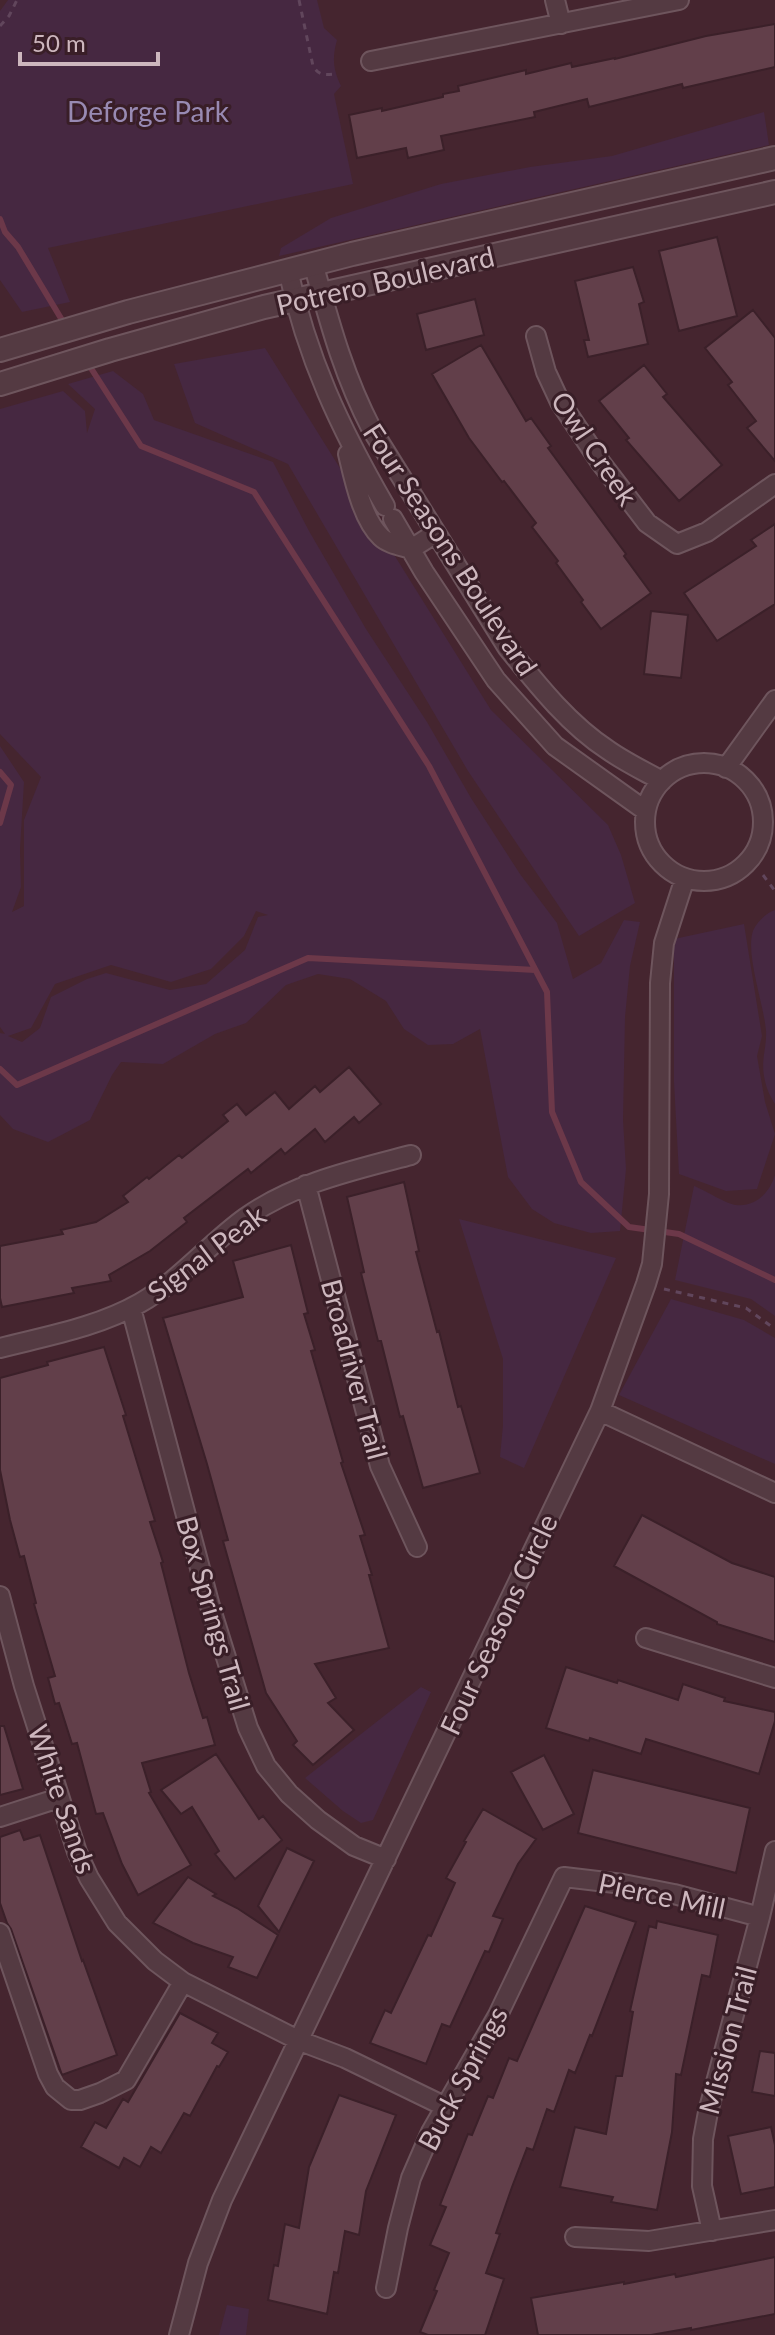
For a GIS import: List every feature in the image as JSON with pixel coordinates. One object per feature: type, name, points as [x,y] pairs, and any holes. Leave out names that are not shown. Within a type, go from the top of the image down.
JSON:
[{"type":"street","points":[[555,0],[561,24]]},
{"type":"street","points":[[371,61],[679,0]]},
{"type":"street","name":"Potrero Boulevard","points":[[0,350],[313,263],[775,158]]},
{"type":"street","name":"Potrero Boulevard","points":[[0,384],[110,350],[322,294],[775,192]]},
{"type":"street","name":"Four Seasons Boulevard","points":[[313,263],[338,354],[372,430],[507,647],[578,726],[605,749],[662,781]]},
{"type":"street","name":"Four Seasons Boulevard","points":[[288,270],[294,301],[313,359],[341,428],[411,549],[496,680],[555,746],[646,811]]},
{"type":"street","name":"Owl Creek","points":[[536,336],[546,372],[560,402],[601,463],[647,523],[677,544],[707,532],[775,484]]},
{"type":"street","name":"Four Seasons Boulevard","points":[[341,428],[356,489],[369,520],[382,539],[411,549]]},
{"type":"street","points":[[365,472],[389,457]]},
{"type":"street","points":[[411,549],[436,533]]},
{"type":"street","points":[[726,768],[775,700]]},
{"type":"street","points":[[710,764],[726,768],[742,777],[755,791],[762,808],[767,848],[737,872],[720,879],[702,881],[685,878],[658,859],[649,844],[645,828],[646,811],[662,781],[676,771],[692,765],[710,764]]},
{"type":"street","name":"Four Seasons Circle","points":[[179,2335],[198,2263],[222,2200],[600,1411],[646,1284],[652,1264],[659,1194],[660,983],[664,943],[685,878]]},
{"type":"street","name":"Signal Peak","points":[[0,1348],[110,1317],[131,1308],[164,1286],[246,1217],[306,1185],[411,1155]]},
{"type":"street","name":"Broadriver Trail","points":[[306,1185],[380,1466],[417,1547]]},
{"type":"street","name":"Box Springs Trail","points":[[131,1308],[210,1606],[248,1728],[266,1766],[289,1794],[354,1846],[386,1859]]},
{"type":"street","points":[[600,1411],[775,1493]]},
{"type":"street","name":"White Sands","points":[[0,1596],[24,1686],[77,1852],[102,1902],[134,1942],[183,1982],[300,2041],[345,2058],[446,2107]]},
{"type":"street","points":[[646,1638],[775,1678]]},
{"type":"street","points":[[0,1817],[59,1798]]},
{"type":"street","name":"Mission Trail","points":[[712,2231],[702,2186],[703,2139],[775,1851]]},
{"type":"street","name":"Pierce Mill","points":[[564,1877],[674,1894],[760,1917]]},
{"type":"street","name":"Buck Springs","points":[[386,2288],[411,2178],[431,2132],[498,2015],[564,1877]]},
{"type":"street","points":[[0,1933],[48,2074],[55,2087],[71,2100],[113,2089],[126,2080],[183,1982]]},
{"type":"street","points":[[575,2237],[649,2241],[775,2220]]},
{"type":"path","points":[[0,26],[17,0]]},
{"type":"path","points":[[299,0],[313,66],[322,75],[336,74]]},
{"type":"path","points":[[763,875],[775,891]]},
{"type":"path","points":[[646,1284],[746,1308],[775,1329]]},
{"type":"green space","name":"Deforge Park","points":[[8,0],[317,0],[324,28],[337,40],[334,63],[341,86],[334,94],[353,184],[48,248],[70,302],[22,312],[0,280],[0,11]]},
{"type":"green space","points":[[764,112],[769,145],[279,256],[281,248],[331,218],[441,184],[612,156]]},
{"type":"green space","points":[[265,348],[491,710],[608,825],[621,855],[635,903],[579,936],[468,771],[288,464],[195,423],[174,364]]},
{"type":"green space","points":[[113,371],[143,394],[154,420],[273,462],[366,629],[520,874],[557,923],[573,979],[601,963],[624,920],[640,922],[630,966],[625,1017],[623,1120],[626,1169],[620,1231],[591,1233],[554,1223],[532,1209],[508,1177],[480,1029],[453,1044],[428,1045],[404,1029],[386,1001],[350,979],[318,974],[286,985],[246,1023],[215,1034],[163,1064],[121,1062],[90,1120],[48,1142],[13,1129],[0,1115],[0,1033],[5,1034],[0,1027],[0,746],[24,782],[21,887],[12,912],[24,906],[24,820],[41,777],[0,734],[0,409],[63,391],[85,411],[87,433],[95,409],[68,384]],"holes":[[[256,911],[268,915],[258,917],[245,950],[206,984],[170,990],[106,973],[51,997],[40,1028],[22,1042],[8,1036],[31,1028],[55,984],[111,965],[171,982],[211,969],[244,936]]]},
{"type":"green space","points":[[775,910],[775,1104],[764,1074],[765,1020],[751,941],[757,925],[765,915]]},
{"type":"green space","points":[[744,924],[762,1036],[757,1056],[765,1102],[775,1134],[757,1189],[726,1191],[679,1174],[674,1082],[674,939]]},
{"type":"green space","points":[[775,1175],[775,1316],[751,1299],[675,1280],[694,1186],[727,1202],[743,1205],[761,1197]]},
{"type":"green space","points":[[459,1219],[616,1258],[524,1468],[500,1457],[503,1359]]},
{"type":"green space","points":[[671,1299],[744,1320],[775,1338],[775,1464],[619,1395]]},
{"type":"green space","points":[[421,1687],[431,1692],[373,1820],[361,1823],[305,1778]]},
{"type":"green space","points":[[227,2305],[249,2309],[246,2335],[219,2335]]},
{"type":"building","points":[[775,24],[775,67],[683,88],[682,84],[589,107],[587,99],[534,112],[535,117],[441,136],[444,150],[408,158],[406,148],[357,158],[349,115],[443,97],[443,94],[459,91],[458,86],[526,70],[526,74],[571,63],[572,67],[706,36]]},
{"type":"building","points":[[717,237],[737,316],[679,331],[659,251]]},
{"type":"building","points":[[633,267],[644,302],[639,304],[648,344],[588,357],[584,340],[589,340],[575,281]]},
{"type":"building","points":[[475,299],[484,335],[426,350],[417,314]]},
{"type":"building","points":[[753,310],[775,338],[775,461],[747,428],[756,421],[728,385],[732,382],[705,348]]},
{"type":"building","points":[[481,345],[526,421],[531,418],[551,446],[548,448],[651,593],[601,629],[556,563],[558,561],[532,527],[536,523],[469,438],[432,374]]},
{"type":"building","points":[[644,365],[667,394],[663,397],[722,465],[679,501],[626,440],[629,438],[599,401]]},
{"type":"building","points":[[775,524],[775,604],[717,641],[684,593],[756,546],[751,540]]},
{"type":"building","points":[[651,611],[688,615],[681,678],[644,674]]},
{"type":"building","points":[[349,1067],[381,1104],[359,1123],[354,1117],[325,1142],[315,1129],[285,1154],[281,1149],[251,1173],[248,1169],[184,1218],[187,1222],[150,1251],[109,1275],[111,1281],[72,1288],[74,1293],[2,1307],[0,1246],[63,1234],[61,1230],[96,1222],[128,1202],[123,1196],[147,1177],[149,1179],[179,1155],[182,1158],[228,1121],[223,1115],[237,1104],[246,1115],[275,1092],[289,1109],[315,1086],[320,1092]]},
{"type":"building","points":[[404,1182],[419,1251],[416,1252],[458,1407],[461,1406],[480,1473],[423,1488],[403,1416],[400,1417],[381,1341],[378,1341],[347,1197]]},
{"type":"building","points":[[291,1245],[308,1313],[304,1314],[315,1350],[311,1351],[341,1463],[365,1535],[360,1536],[389,1648],[315,1664],[336,1698],[328,1703],[354,1730],[313,1765],[293,1745],[297,1741],[266,1693],[223,1541],[228,1540],[163,1318],[243,1297],[233,1261]]},
{"type":"building","points":[[104,1347],[155,1521],[150,1522],[163,1562],[189,1673],[215,1745],[142,1763],[149,1793],[191,1865],[138,1895],[122,1864],[103,1813],[96,1814],[77,1743],[72,1744],[59,1703],[55,1704],[48,1678],[55,1676],[24,1556],[20,1557],[10,1520],[0,1470],[0,1378]]},
{"type":"building","points":[[642,1515],[732,1563],[775,1577],[775,1642],[717,1624],[614,1566]]},
{"type":"building","points":[[566,1667],[678,1700],[683,1684],[725,1698],[724,1701],[775,1712],[759,1774],[646,1739],[641,1754],[546,1728]]},
{"type":"building","points":[[0,1726],[4,1726],[23,1789],[0,1795]]},
{"type":"building","points":[[216,1754],[259,1819],[263,1816],[282,1840],[235,1879],[215,1854],[219,1851],[192,1807],[181,1814],[161,1790]]},
{"type":"building","points":[[544,1755],[574,1814],[543,1830],[511,1772]]},
{"type":"building","points":[[593,1770],[750,1808],[736,1873],[578,1833]]},
{"type":"building","points":[[483,1809],[536,1839],[518,1864],[493,1916],[503,1919],[489,1952],[485,1951],[450,2027],[442,2024],[426,2064],[370,2043],[385,2010],[391,2013],[428,1935],[431,1936],[455,1883],[446,1878]]},
{"type":"building","points":[[20,1830],[24,1840],[40,1835],[117,2055],[62,2075],[0,1903],[0,1837]]},
{"type":"building","points":[[287,1848],[314,1861],[279,1932],[258,1906]]},
{"type":"building","points":[[188,1877],[216,1894],[213,1896],[278,1935],[257,1978],[228,1967],[233,1957],[193,1943],[153,1923]]},
{"type":"building","points":[[585,1906],[636,1922],[575,2073],[569,2070],[554,2112],[547,2109],[533,2150],[527,2148],[512,2187],[486,2273],[504,2279],[485,2335],[428,2335],[420,2332],[449,2253],[430,2245],[446,2207],[440,2205],[468,2134],[472,2135],[488,2096],[493,2098],[509,2058],[517,2061]]},
{"type":"building","points":[[657,1921],[718,1935],[710,1977],[702,1975],[681,2075],[676,2074],[672,2132],[657,2210],[611,2202],[613,2197],[560,2187],[575,2127],[606,2134],[616,2076],[622,2076],[633,2012],[630,2011],[649,1926],[656,1928]]},
{"type":"building","points":[[180,2013],[218,2033],[212,2043],[228,2052],[190,2116],[184,2113],[161,2153],[151,2147],[140,2167],[124,2158],[119,2168],[81,2147],[95,2122],[106,2128],[123,2099],[128,2102]]},
{"type":"building","points":[[760,2051],[775,2053],[775,2096],[752,2092]]},
{"type":"building","points":[[339,2095],[396,2115],[366,2191],[359,2235],[345,2231],[327,2314],[268,2300],[285,2224],[299,2228],[309,2167]]},
{"type":"building","points":[[771,2127],[775,2145],[775,2187],[741,2194],[728,2136]]},
{"type":"building","points":[[775,2257],[775,2314],[651,2335],[538,2335],[531,2298],[675,2274],[676,2277]]},
{"type":"waterway","points":[[0,219],[5,232],[18,247],[65,325]]},
{"type":"waterway","points":[[87,362],[141,446],[254,492],[429,766],[547,992],[552,1112],[581,1182],[629,1227],[679,1234],[775,1280]]},
{"type":"waterway","points":[[0,772],[11,785],[0,823]]},
{"type":"waterway","points":[[0,1069],[17,1085],[308,958],[535,970]]}]
